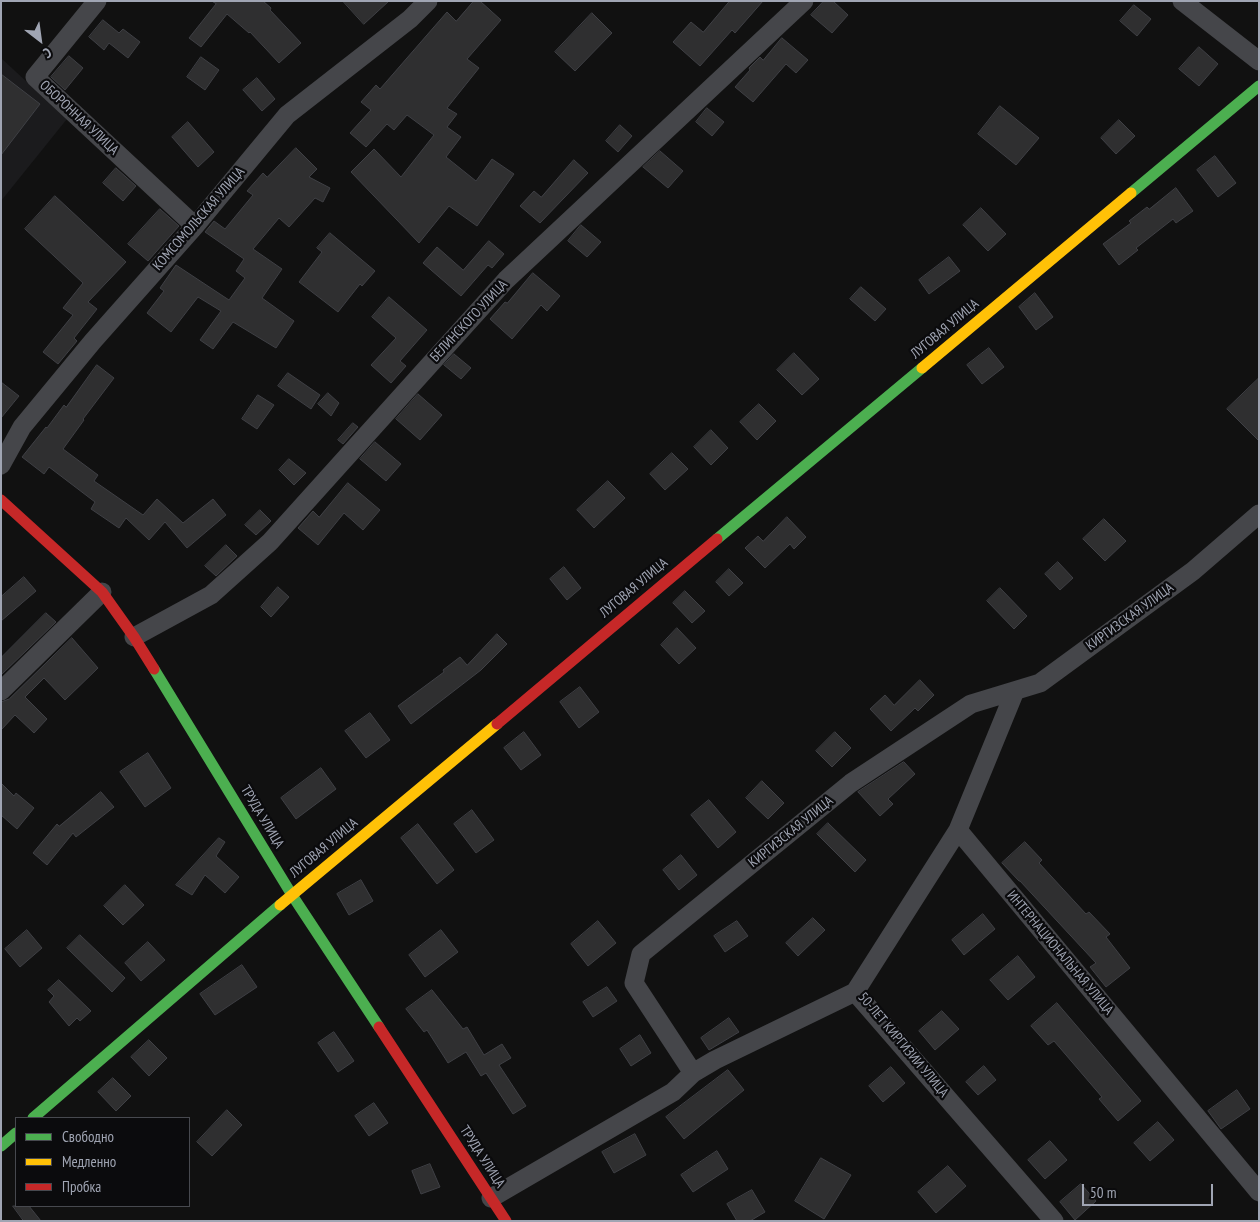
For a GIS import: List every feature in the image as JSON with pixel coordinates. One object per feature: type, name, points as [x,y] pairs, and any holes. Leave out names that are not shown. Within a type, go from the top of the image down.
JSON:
[{"type":"street","name":"ОБОРОННАЯ УЛИЦА","points":[[97,1],[35,77],[195,226]]},
{"type":"street","name":"КОМСОМОЛЬСКАЯ УЛИЦА","points":[[1,465],[22,427],[288,116],[410,19],[428,1]]},
{"type":"street","name":"БЕЛИНСКОГО УЛИЦА","points":[[134,637],[211,595],[270,542],[506,280],[804,1]]},
{"type":"street","points":[[1182,1],[1259,61]]},
{"type":"street","name":"ЛУГОВАЯ УЛИЦА","points":[[34,1117],[292,895],[1259,86]]},
{"type":"street","name":"ТРУДА УЛИЦА","points":[[1,500],[102,592],[134,637],[292,895],[506,1221]]},
{"type":"street","name":"КИРГИЗСКАЯ УЛИЦА","points":[[693,1074],[634,983],[641,954],[851,783],[971,704],[1040,683],[1193,571],[1259,514]]},
{"type":"street","points":[[1,691],[102,592]]},
{"type":"street","points":[[958,830],[1015,691]]},
{"type":"street","name":"50-ЛЕТ КИРГИЗИИ УЛИЦА","points":[[958,830],[855,992],[1054,1221]]},
{"type":"street","name":"ИНТЕРНАЦИОНАЛЬНАЯ УЛИЦА","points":[[958,830],[1259,1192]]},
{"type":"street","points":[[491,1198],[674,1092],[693,1074],[715,1060],[855,992]]},
{"type":"street","points":[[1,1146],[15,1134]]},
{"type":"shaded area","points":[[1,58],[67,119],[1,201]]},
{"type":"building","points":[[212,1],[263,1],[301,43],[279,63],[250,32],[227,14],[201,47],[189,38],[216,4]]},
{"type":"building","points":[[343,1],[389,1],[364,24]]},
{"type":"building","points":[[474,1],[480,1],[501,20],[467,59],[479,68],[447,108],[457,114],[447,127],[461,137],[446,157],[476,181],[492,159],[514,174],[477,226],[449,206],[419,243],[351,172],[374,149],[401,177],[434,135],[407,115],[394,130],[387,124],[366,147],[350,133],[371,110],[361,102],[376,85],[380,89],[447,12],[456,21]]},
{"type":"building","points":[[730,1],[763,1],[735,33],[732,30],[700,66],[673,42],[691,22],[703,32]]},
{"type":"building","points":[[824,1],[833,1],[848,15],[832,33],[811,15]]},
{"type":"building","points":[[1134,5],[1151,19],[1137,36],[1120,21]]},
{"type":"building","points":[[592,13],[612,33],[575,71],[555,52]]},
{"type":"building","points":[[103,20],[119,33],[123,29],[140,42],[128,58],[109,43],[104,50],[89,37]]},
{"type":"building","points":[[782,38],[808,60],[796,73],[786,64],[753,102],[735,87],[750,70],[749,68],[760,57],[763,60]]},
{"type":"building","points":[[1199,47],[1218,64],[1199,86],[1179,69]]},
{"type":"building","points":[[69,56],[83,68],[65,90],[51,77]]},
{"type":"building","points":[[201,57],[219,70],[205,90],[187,77]]},
{"type":"building","points":[[1,74],[40,104],[1,155]]},
{"type":"building","points":[[257,78],[275,99],[262,111],[243,90]]},
{"type":"building","points":[[1000,106],[1039,138],[1016,165],[978,134]]},
{"type":"building","points":[[707,108],[724,122],[712,136],[696,122]]},
{"type":"building","points":[[1119,120],[1135,136],[1116,154],[1101,138]]},
{"type":"building","points":[[188,122],[214,152],[198,167],[172,137]]},
{"type":"building","points":[[620,125],[632,136],[618,152],[606,141]]},
{"type":"building","points":[[296,148],[317,169],[309,177],[330,188],[323,202],[315,198],[289,227],[279,218],[253,249],[282,269],[262,298],[294,321],[276,348],[233,322],[213,349],[200,340],[221,311],[198,297],[171,332],[147,313],[164,291],[160,288],[176,265],[229,300],[245,278],[236,271],[244,259],[205,232],[214,221],[225,229],[253,195],[247,191],[263,173],[267,177]]},
{"type":"building","points":[[660,151],[683,171],[668,188],[643,167]]},
{"type":"building","points":[[1215,156],[1236,183],[1218,197],[1197,170]]},
{"type":"building","points":[[574,160],[588,173],[540,223],[520,206],[534,191],[541,197]]},
{"type":"building","points":[[116,168],[136,186],[123,201],[103,183]]},
{"type":"building","points":[[1176,188],[1193,211],[1176,223],[1173,219],[1136,248],[1138,250],[1119,265],[1103,244],[1131,223],[1129,221],[1147,207],[1149,209]]},
{"type":"building","points":[[55,196],[126,262],[88,302],[97,309],[74,338],[77,341],[58,364],[43,352],[73,315],[63,308],[83,283],[25,229]]},
{"type":"building","points":[[981,208],[1006,234],[988,251],[963,225]]},
{"type":"building","points":[[160,209],[179,226],[148,261],[128,244]]},
{"type":"building","points":[[581,225],[601,242],[587,257],[568,241]]},
{"type":"building","points":[[330,233],[375,271],[362,286],[360,284],[338,312],[299,282],[322,252],[317,248]]},
{"type":"building","points":[[489,241],[504,254],[492,268],[488,265],[461,296],[423,263],[437,247],[463,270]]},
{"type":"building","points":[[949,257],[960,271],[929,294],[919,280]]},
{"type":"building","points":[[533,273],[560,296],[547,311],[541,305],[512,339],[490,319]]},
{"type":"building","points":[[861,287],[886,309],[875,321],[850,299]]},
{"type":"building","points":[[1035,293],[1053,317],[1036,330],[1019,307]]},
{"type":"building","points":[[389,297],[427,330],[400,361],[406,366],[391,383],[371,365],[396,338],[372,317]]},
{"type":"building","points":[[989,348],[1004,367],[982,384],[967,365]]},
{"type":"building","points":[[794,353],[819,379],[802,395],[777,370]]},
{"type":"building","points":[[454,354],[471,368],[461,379],[444,365]]},
{"type":"building","points":[[97,365],[114,378],[63,449],[98,475],[94,481],[143,515],[157,499],[183,523],[213,499],[226,515],[187,548],[165,522],[149,540],[126,518],[119,528],[91,509],[95,502],[49,467],[44,474],[22,457],[64,405],[66,407]]},
{"type":"building","points":[[288,373],[320,395],[311,409],[278,386]]},
{"type":"building","points":[[1259,378],[1259,441],[1227,409]]},
{"type":"building","points":[[1,382],[19,396],[1,418]]},
{"type":"building","points":[[328,393],[339,403],[331,416],[318,404]]},
{"type":"building","points":[[418,394],[442,415],[420,440],[396,419]]},
{"type":"building","points":[[258,395],[274,405],[257,429],[242,419]]},
{"type":"building","points":[[759,404],[776,421],[757,440],[740,422]]},
{"type":"building","points":[[353,423],[358,427],[343,444],[338,440]]},
{"type":"building","points":[[711,430],[728,448],[711,465],[694,447]]},
{"type":"building","points":[[375,442],[401,464],[386,481],[360,459]]},
{"type":"building","points":[[672,453],[688,469],[665,490],[650,474]]},
{"type":"building","points":[[289,459],[306,473],[294,485],[279,470]]},
{"type":"building","points":[[608,481],[625,498],[594,528],[577,510]]},
{"type":"building","points":[[348,483],[380,510],[363,530],[344,513],[318,545],[298,528],[313,511],[319,517]]},
{"type":"building","points":[[260,510],[271,521],[256,535],[245,525]]},
{"type":"building","points":[[787,517],[806,537],[794,549],[790,544],[765,568],[745,548],[758,536],[763,541]]},
{"type":"building","points":[[1104,519],[1126,541],[1105,561],[1083,539]]},
{"type":"building","points":[[226,545],[237,556],[216,576],[205,566]]},
{"type":"building","points":[[1058,562],[1073,578],[1060,590],[1045,574]]},
{"type":"building","points":[[564,567],[581,588],[567,600],[550,579]]},
{"type":"building","points":[[729,569],[743,583],[729,596],[716,582]]},
{"type":"building","points":[[24,577],[36,591],[1,621],[1,597]]},
{"type":"building","points":[[278,587],[289,597],[271,617],[261,607]]},
{"type":"building","points":[[1000,588],[1027,616],[1014,629],[987,601]]},
{"type":"building","points":[[685,591],[705,611],[692,623],[673,603]]},
{"type":"building","points":[[46,613],[56,622],[1,675],[1,658]]},
{"type":"building","points":[[677,628],[696,648],[679,664],[661,645]]},
{"type":"building","points":[[497,634],[507,644],[481,670],[411,724],[398,706],[444,672],[443,670],[460,657],[467,665]]},
{"type":"building","points":[[72,638],[98,668],[65,700],[44,678],[25,697],[47,719],[34,733],[15,715],[1,730],[1,702],[9,699]]},
{"type":"building","points":[[920,680],[934,695],[918,711],[915,708],[891,731],[870,709],[885,695],[894,705]]},
{"type":"building","points":[[580,687],[599,712],[579,728],[560,702]]},
{"type":"building","points":[[370,713],[390,740],[366,758],[345,731]]},
{"type":"building","points":[[524,732],[541,755],[521,770],[504,748]]},
{"type":"building","points":[[835,732],[851,748],[832,767],[816,751]]},
{"type":"building","points":[[148,753],[171,788],[145,807],[120,772]]},
{"type":"building","points":[[904,762],[915,774],[888,799],[893,804],[880,816],[858,792]]},
{"type":"building","points":[[321,768],[336,789],[296,819],[281,798]]},
{"type":"building","points":[[762,781],[784,803],[768,819],[746,798]]},
{"type":"building","points":[[1,783],[14,796],[16,793],[34,808],[17,829],[1,815]]},
{"type":"building","points":[[101,792],[114,807],[76,837],[73,833],[47,865],[33,853],[57,824],[59,826]]},
{"type":"building","points":[[709,800],[736,832],[718,848],[691,815]]},
{"type":"building","points":[[472,810],[494,840],[476,853],[454,824]]},
{"type":"building","points":[[828,823],[866,860],[855,872],[817,834]]},
{"type":"building","points":[[418,824],[454,870],[437,884],[401,838]]},
{"type":"building","points":[[219,838],[225,842],[216,856],[239,877],[225,893],[205,875],[192,895],[176,885]]},
{"type":"building","points":[[1025,842],[1042,860],[1039,863],[1086,914],[1089,912],[1110,934],[1106,937],[1130,968],[1106,987],[1090,967],[1096,963],[1002,863]]},
{"type":"building","points":[[681,855],[697,875],[679,890],[663,870]]},
{"type":"building","points":[[361,880],[373,901],[349,915],[337,894]]},
{"type":"building","points":[[125,885],[144,905],[123,925],[104,906]]},
{"type":"building","points":[[983,914],[995,929],[964,955],[952,940]]},
{"type":"building","points":[[813,918],[825,930],[798,956],[786,943]]},
{"type":"building","points":[[598,921],[616,943],[588,966],[571,944]]},
{"type":"building","points":[[737,921],[748,936],[725,952],[714,936]]},
{"type":"building","points":[[27,930],[42,948],[20,967],[5,949]]},
{"type":"building","points":[[441,930],[458,952],[425,977],[409,955]]},
{"type":"building","points":[[80,935],[125,978],[112,992],[67,948]]},
{"type":"building","points":[[148,942],[165,960],[141,981],[125,963]]},
{"type":"building","points":[[1018,956],[1035,977],[1008,1000],[990,980]]},
{"type":"building","points":[[242,965],[257,987],[215,1015],[200,994]]},
{"type":"building","points":[[59,980],[91,1011],[80,1021],[77,1018],[69,1026],[49,1002],[54,996],[48,990]]},
{"type":"building","points":[[607,987],[617,1001],[593,1017],[583,1002]]},
{"type":"building","points":[[432,990],[463,1029],[467,1027],[484,1055],[502,1044],[511,1058],[499,1065],[526,1106],[513,1114],[486,1073],[481,1076],[466,1052],[448,1063],[427,1030],[424,1032],[406,1009]]},
{"type":"building","points":[[1057,1003],[1141,1101],[1118,1121],[1099,1099],[1102,1097],[1054,1041],[1048,1045],[1031,1026]]},
{"type":"building","points":[[942,1011],[959,1029],[935,1050],[919,1031]]},
{"type":"building","points":[[729,1018],[739,1032],[709,1050],[701,1038]]},
{"type":"building","points":[[334,1032],[354,1061],[338,1072],[318,1043]]},
{"type":"building","points":[[640,1035],[651,1053],[631,1066],[620,1049]]},
{"type":"building","points":[[149,1040],[167,1058],[149,1076],[131,1057]]},
{"type":"building","points":[[984,1066],[996,1080],[978,1095],[966,1082]]},
{"type":"building","points":[[891,1067],[905,1083],[883,1102],[869,1086]]},
{"type":"building","points":[[728,1070],[744,1090],[684,1139],[666,1117]]},
{"type":"building","points":[[113,1078],[131,1096],[116,1111],[98,1092]]},
{"type":"building","points":[[1237,1090],[1250,1109],[1221,1129],[1208,1111]]},
{"type":"building","points":[[374,1103],[388,1123],[369,1136],[355,1116]]},
{"type":"building","points":[[227,1110],[242,1125],[212,1156],[197,1142]]},
{"type":"building","points":[[1158,1122],[1174,1140],[1150,1161],[1134,1143]]},
{"type":"building","points":[[635,1134],[646,1155],[614,1173],[602,1152]]},
{"type":"building","points":[[1050,1141],[1067,1160],[1045,1179],[1028,1160]]},
{"type":"building","points":[[717,1151],[728,1169],[693,1192],[681,1175]]},
{"type":"building","points":[[821,1158],[851,1175],[824,1219],[795,1201]]},
{"type":"building","points":[[430,1164],[440,1187],[421,1194],[412,1171]]},
{"type":"building","points":[[948,1166],[966,1186],[936,1213],[918,1192]]},
{"type":"building","points":[[1081,1184],[1096,1201],[1075,1220],[1060,1202]]},
{"type":"building","points":[[752,1190],[765,1212],[750,1221],[737,1221],[727,1204]]},
{"type":"building","points":[[13,1206],[30,1207],[41,1221],[24,1221]]},
{"type":"traffic: fast","points":[[1131,193],[1259,86]]},
{"type":"traffic: fast","points":[[717,539],[922,368]]},
{"type":"traffic: fast","points":[[154,669],[292,895],[379,1027]]},
{"type":"traffic: fast","points":[[34,1117],[280,905]]},
{"type":"traffic: fast","points":[[1,1146],[15,1134]]},
{"type":"traffic: slow","points":[[922,368],[1131,193]]},
{"type":"traffic: slow","points":[[280,905],[497,724]]},
{"type":"traffic: jam","points":[[1,500],[102,592],[154,669]]},
{"type":"traffic: jam","points":[[497,724],[717,539]]},
{"type":"traffic: jam","points":[[379,1027],[506,1221]]}]
